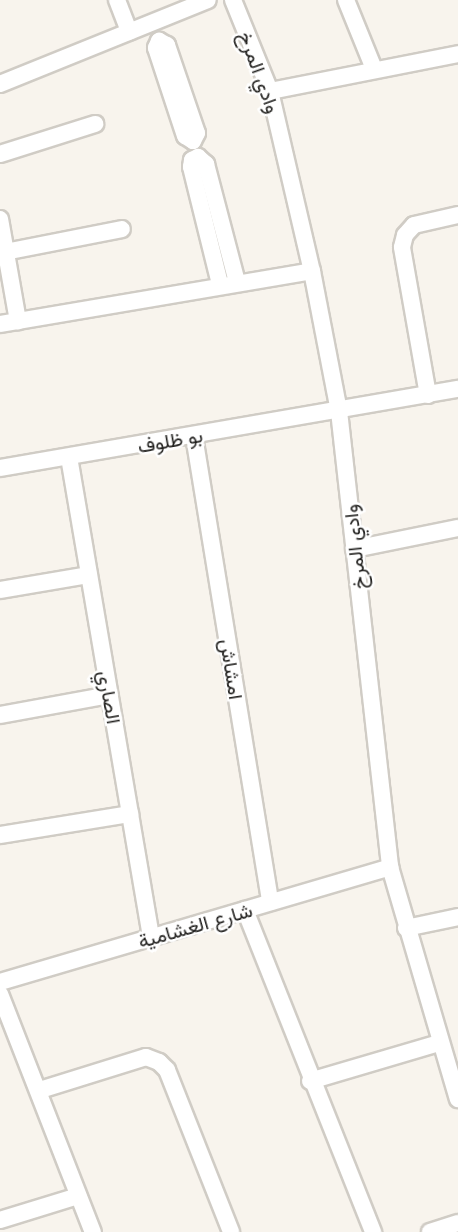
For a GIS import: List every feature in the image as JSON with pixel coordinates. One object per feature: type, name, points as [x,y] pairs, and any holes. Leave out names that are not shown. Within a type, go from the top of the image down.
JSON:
[{"type":"street","points":[[117,0],[129,32]]},
{"type":"street","points":[[0,84],[208,0]]},
{"type":"street","name":"وادي المرخ","points":[[233,0],[270,91],[312,271],[339,411],[390,867],[438,1043],[452,1064],[458,1099]]},
{"type":"street","points":[[346,0],[374,69]]},
{"type":"street","points":[[151,22],[159,41],[167,45],[167,64],[182,107]]},
{"type":"street","points":[[270,91],[458,54]]},
{"type":"street","points":[[0,154],[95,124]]},
{"type":"street","points":[[220,284],[208,236],[206,195],[224,232],[237,282]]},
{"type":"street","points":[[428,395],[402,247],[405,235],[414,225],[458,215]]},
{"type":"street","points":[[0,219],[18,321]]},
{"type":"street","points":[[5,252],[122,229]]},
{"type":"street","points":[[208,236],[224,232]]},
{"type":"street","points":[[0,324],[220,284],[312,271]]},
{"type":"street","name":"بو ظلوف","points":[[0,468],[458,389]]},
{"type":"street","name":"امشاش","points":[[194,436],[270,903]]},
{"type":"street","name":"الصاري","points":[[69,457],[151,938]]},
{"type":"street","points":[[354,549],[458,528]]},
{"type":"street","points":[[0,590],[89,575]]},
{"type":"street","points":[[0,715],[109,695]]},
{"type":"street","points":[[0,835],[130,814]]},
{"type":"street","name":"شارع الغشامية","points":[[0,982],[390,867]]},
{"type":"street","points":[[244,910],[310,1081],[373,1232]]},
{"type":"street","points":[[406,928],[458,917]]},
{"type":"street","points":[[0,994],[40,1090],[93,1232]]},
{"type":"street","points":[[310,1081],[438,1043]]},
{"type":"street","points":[[40,1090],[146,1057],[159,1062],[167,1070],[231,1232]]},
{"type":"street","points":[[0,1220],[78,1196]]},
{"type":"street","points":[[430,1232],[458,1223]]}]
